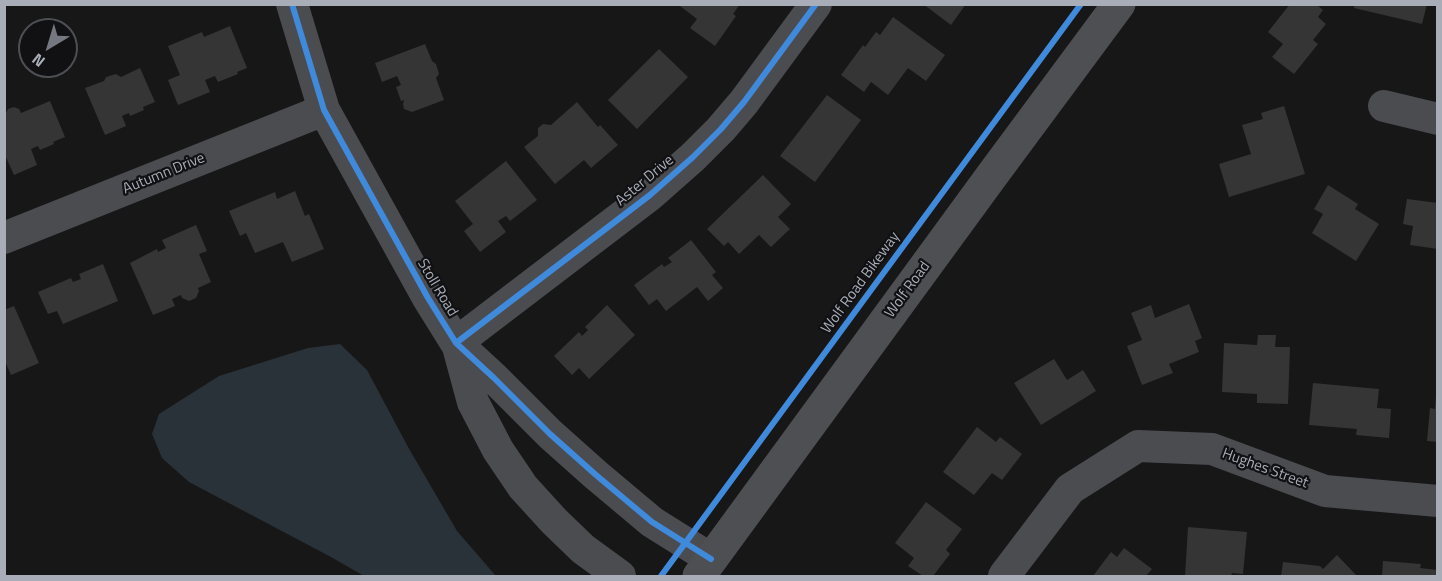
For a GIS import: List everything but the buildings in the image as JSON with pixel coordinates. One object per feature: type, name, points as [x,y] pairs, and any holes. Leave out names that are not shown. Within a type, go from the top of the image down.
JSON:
[{"type":"main road","name":"Wolf Road","points":[[705,568],[1119,4]]},
{"type":"street","name":"Stoll Road","points":[[292,4],[324,110],[428,298],[456,342],[550,434],[705,568]]},
{"type":"street","name":"Aster Drive","points":[[456,342],[650,195],[693,157],[744,102],[816,4]]},
{"type":"street","points":[[1384,106],[1437,118]]},
{"type":"street","name":"Autumn Drive","points":[[4,238],[324,110]]},
{"type":"street","name":"Stoll Road","points":[[456,342],[473,402],[498,450],[523,487],[583,549],[621,576]]},
{"type":"street","name":"Hughes Street","points":[[1004,576],[1070,489],[1138,446],[1212,449],[1325,491],[1437,501]]},
{"type":"shaded area","points":[[340,344],[367,370],[457,531],[496,576],[364,576],[189,482],[162,458],[152,434],[159,414],[219,376],[308,348]]},
{"type":"cycle path","points":[[292,4],[324,110],[428,298],[456,343],[596,475],[652,522],[711,559]]},
{"type":"cycle path","points":[[456,343],[650,195],[693,157],[744,102],[816,4]]},
{"type":"cycle path","name":"Wolf Road Bikeway","points":[[661,576],[1081,4]]}]
